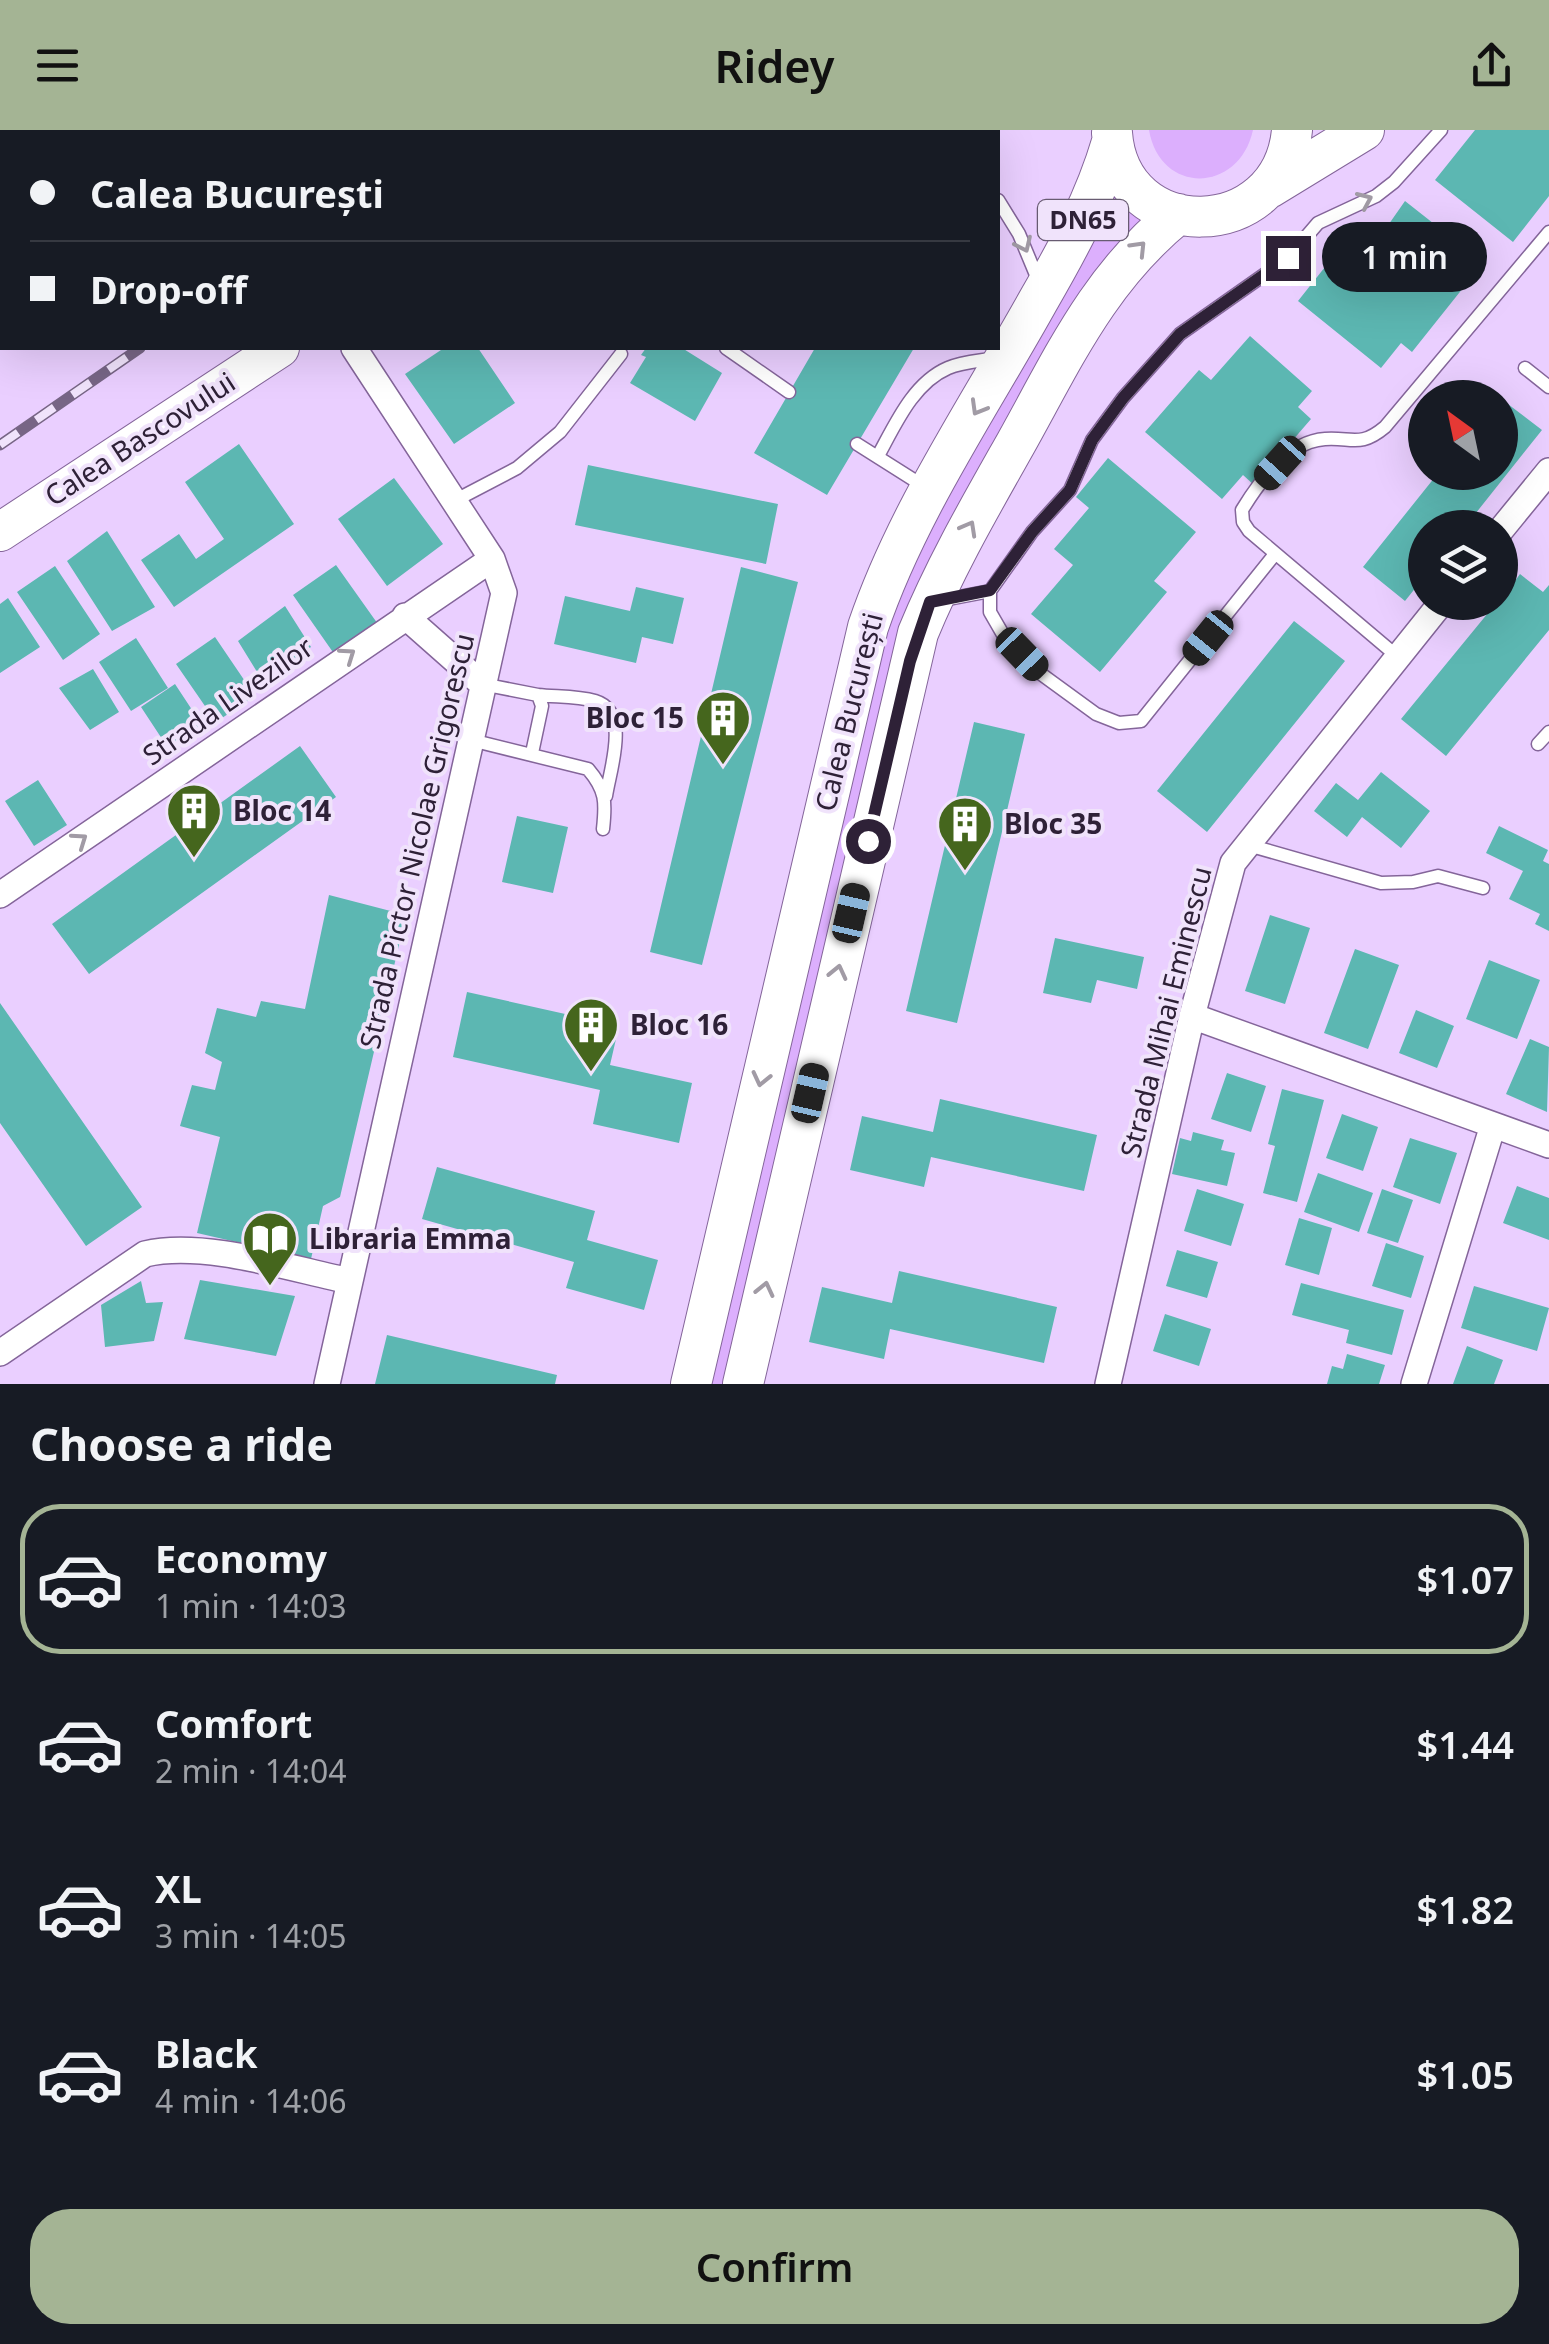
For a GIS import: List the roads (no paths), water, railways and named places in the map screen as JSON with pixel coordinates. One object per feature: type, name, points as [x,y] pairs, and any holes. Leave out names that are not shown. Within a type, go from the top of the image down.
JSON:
[{"type":"main road","points":[[1269,188],[1286,160],[1292,130]]},
{"type":"main road","points":[[1112,136],[1123,173],[1152,203],[1178,214],[1210,217],[1227,214],[1257,199],[1364,130]]},
{"type":"main road","name":"Calea București","points":[[691,1384],[868,627],[882,586],[931,491],[1090,207],[1112,136]]},
{"type":"main road","name":"Calea București","points":[[743,1384],[910,661],[930,602],[1096,302],[1129,258],[1178,214]]},
{"type":"street","name":"Calea Bascovului","points":[[0,532],[277,350]]},
{"type":"street","name":"Strada Pictor Nicolae Grigorescu","points":[[326,1384],[504,593],[492,559],[355,350]]},
{"type":"street","points":[[1517,510],[1549,471]]},
{"type":"street","name":"Strada Livezilor","points":[[0,895],[492,559]]},
{"type":"street","points":[[406,616],[482,684]]},
{"type":"street","name":"Strada Mihai Eminescu","points":[[1108,1384],[1227,878],[1245,844],[1427,620]]},
{"type":"street","points":[[1192,1016],[1549,1144]]},
{"type":"street","points":[[1414,1384],[1492,1125]]},
{"type":"street","points":[[0,1353],[146,1254],[165,1250],[200,1250],[350,1281]]},
{"type":"lane","points":[[1274,554],[1141,721],[1120,723],[1096,714],[1038,671],[1006,638],[990,612],[990,590],[1032,532],[1070,490],[1092,440],[1180,334],[1288,258],[1318,223],[1385,189],[1441,130]]},
{"type":"lane","points":[[1000,203],[1020,234],[1043,293]]},
{"type":"lane","points":[[1398,656],[1274,554],[1243,522],[1242,510],[1280,463],[1300,446],[1324,439],[1350,442],[1372,438],[1385,428],[1549,232]]},
{"type":"lane","points":[[729,350],[789,392]]},
{"type":"lane","points":[[454,501],[517,468],[560,432],[621,354]]},
{"type":"lane","points":[[878,456],[908,404],[934,376],[949,368],[1008,356]]},
{"type":"lane","points":[[1525,368],[1549,387]]},
{"type":"lane","points":[[858,444],[931,491]]},
{"type":"lane","points":[[930,602],[990,590]]},
{"type":"lane","points":[[482,684],[597,702],[612,712],[616,726],[603,829]]},
{"type":"lane","points":[[532,754],[542,706],[538,695]]},
{"type":"lane","points":[[1538,744],[1549,732]]},
{"type":"lane","points":[[470,740],[588,769],[601,783],[606,796]]},
{"type":"lane","points":[[1245,844],[1381,882],[1412,882],[1438,876],[1483,888]]},
{"type":"railway","points":[[0,445],[137,350]]},
{"type":"place","name":"Bloc 15","points":[[723,767]]},
{"type":"place","name":"Bloc 14","points":[[194,860]]},
{"type":"place","name":"Bloc 35","points":[[965,873]]},
{"type":"place","name":"Bloc 16","points":[[591,1074]]},
{"type":"place","name":"Libraria Emma","points":[[270,1288]]}]
